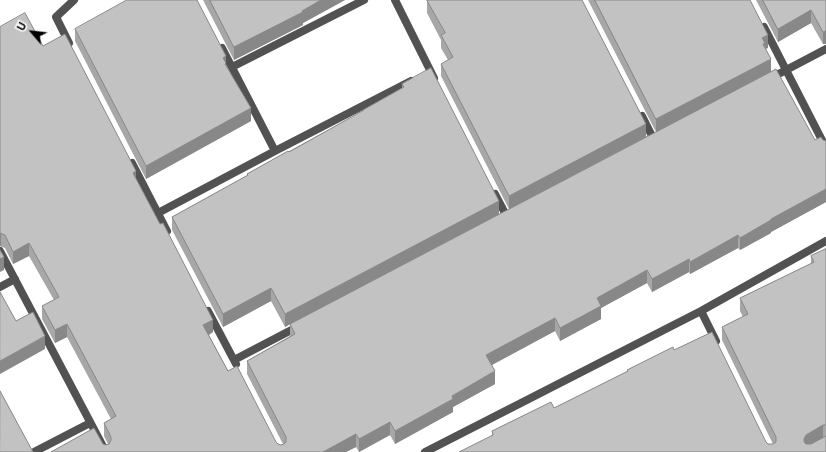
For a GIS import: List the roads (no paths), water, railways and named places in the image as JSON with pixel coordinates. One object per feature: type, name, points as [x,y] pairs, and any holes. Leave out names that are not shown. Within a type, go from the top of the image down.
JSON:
[{"type":"street","points":[[72,47],[56,17],[74,0]]},
{"type":"street","points":[[232,67],[364,0]]},
{"type":"street","points":[[394,0],[424,75],[438,85]]},
{"type":"street","points":[[761,21],[826,148]]},
{"type":"street","points":[[218,40],[275,151]]},
{"type":"street","points":[[765,81],[826,50]]},
{"type":"street","points":[[158,213],[424,75]]},
{"type":"street","points":[[640,112],[654,140]]},
{"type":"street","points":[[129,157],[172,241]]},
{"type":"street","points":[[492,189],[507,217]]},
{"type":"street","points":[[425,452],[701,311],[826,241]]},
{"type":"street","points":[[0,250],[106,452]]},
{"type":"street","points":[[0,287],[15,279]]},
{"type":"street","points":[[205,304],[241,374]]},
{"type":"street","points":[[701,311],[719,346]]},
{"type":"street","points":[[234,360],[304,324]]},
{"type":"street","points":[[34,452],[90,423]]}]
